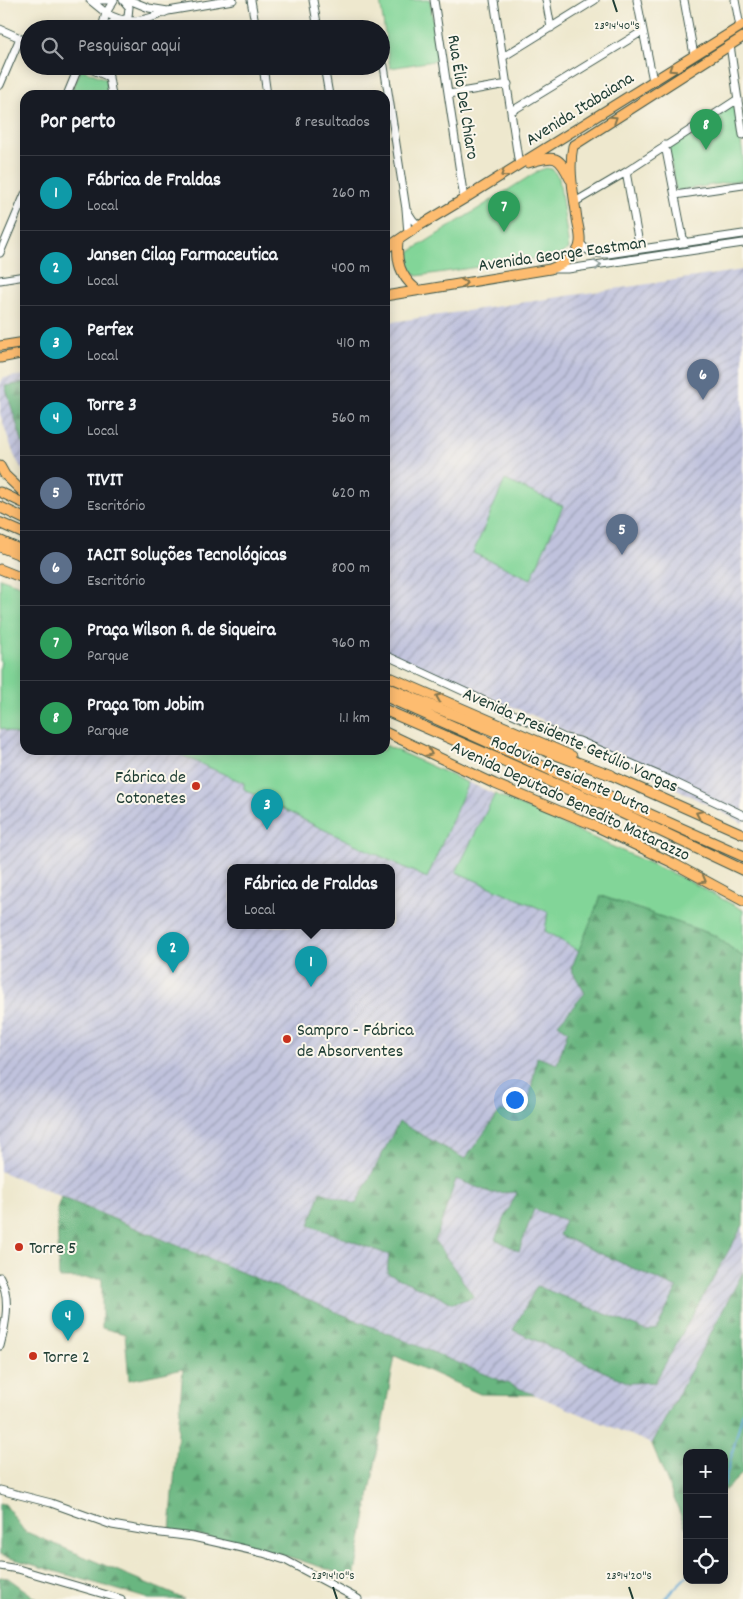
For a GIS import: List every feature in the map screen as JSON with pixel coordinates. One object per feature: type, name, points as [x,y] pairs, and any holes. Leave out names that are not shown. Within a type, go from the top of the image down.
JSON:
[{"type":"highway","points":[[0,507],[20,517]]},
{"type":"highway","points":[[0,523],[20,532]]},
{"type":"highway","points":[[0,541],[20,550]]},
{"type":"highway","points":[[390,689],[504,735],[611,775]]},
{"type":"highway","name":"Rodovia Presidente Dutra","points":[[390,698],[743,856]]},
{"type":"highway","name":"Rodovia Presidente Dutra","points":[[390,712],[618,811],[743,870]]},
{"type":"main road","name":"Avenida Itabaiana","points":[[420,226],[741,26]]},
{"type":"main road","name":"Avenida Itabaiana","points":[[572,184],[571,155],[573,146],[743,37]]},
{"type":"main road","points":[[520,165],[540,160],[558,160],[563,164],[572,184],[580,243],[572,257],[550,269]]},
{"type":"main road","points":[[390,246],[420,226]]},
{"type":"main road","points":[[398,241],[397,258],[400,270],[406,281],[416,289]]},
{"type":"main road","name":"Avenida George Eastman","points":[[390,295],[416,289],[550,269]]},
{"type":"main road","points":[[0,346],[20,343]]},
{"type":"main road","points":[[0,358],[20,354]]},
{"type":"main road","points":[[0,466],[5,476],[20,490]]},
{"type":"main road","points":[[0,492],[20,502]]},
{"type":"main road","points":[[0,547],[20,556]]},
{"type":"main road","points":[[0,569],[20,577]]},
{"type":"main road","name":"Avenida Presidente Getúlio Vargas","points":[[390,677],[532,738],[743,834]]},
{"type":"main road","name":"Avenida Deputado Benedito Matarazzo","points":[[390,734],[495,784],[593,825],[673,863],[743,901]]},
{"type":"street","points":[[91,0],[112,0],[104,20]]},
{"type":"street","points":[[91,0],[106,13],[120,20]]},
{"type":"street","points":[[123,0],[129,7],[128,16],[123,20]]},
{"type":"street","points":[[129,0],[149,8],[168,11]]},
{"type":"street","points":[[134,20],[146,19],[168,11],[233,0]]},
{"type":"street","points":[[251,0],[254,20]]},
{"type":"street","points":[[313,0],[316,20]]},
{"type":"street","name":"Rua Élio Del Chiaro","points":[[434,0],[464,199]]},
{"type":"street","points":[[494,0],[520,165]]},
{"type":"street","points":[[546,0],[551,28]]},
{"type":"street","points":[[503,57],[595,0]]},
{"type":"street","points":[[637,0],[653,81]]},
{"type":"street","points":[[684,0],[694,55]]},
{"type":"street","points":[[735,0],[741,26]]},
{"type":"street","points":[[0,29],[20,38],[0,85]]},
{"type":"street","points":[[512,111],[643,31]]},
{"type":"street","points":[[730,45],[743,135]]},
{"type":"street","points":[[69,90],[75,75]]},
{"type":"street","points":[[105,75],[109,77],[111,90]]},
{"type":"street","points":[[264,75],[266,90]]},
{"type":"street","points":[[326,75],[328,90]]},
{"type":"street","points":[[385,75],[388,90]]},
{"type":"street","points":[[449,94],[508,84]]},
{"type":"street","points":[[575,202],[626,172],[738,99]]},
{"type":"street","points":[[390,105],[408,234]]},
{"type":"street","points":[[665,146],[684,243]]},
{"type":"street","points":[[626,172],[640,249]]},
{"type":"street","points":[[675,196],[743,185]]},
{"type":"street","points":[[0,253],[20,206]]},
{"type":"street","points":[[406,209],[413,220],[420,226]]},
{"type":"street","name":"Avenida George Eastman","points":[[580,243],[594,254],[743,234]]},
{"type":"street","name":"Avenida George Eastman","points":[[550,269],[568,269],[743,243]]},
{"type":"street","points":[[0,280],[20,277]]},
{"type":"street","points":[[390,657],[565,738],[579,741],[672,781],[743,815]]},
{"type":"street","points":[[0,1277],[5,1287],[0,1346]]},
{"type":"street","points":[[0,1490],[51,1503],[112,1525],[193,1537],[263,1553],[285,1560],[358,1599]]},
{"type":"street","points":[[0,1566],[18,1569],[121,1599]]},
{"type":"shaded area","points":[[743,270],[743,823],[541,719],[390,655],[390,322]]},
{"type":"shaded area","points":[[20,376],[20,466],[14,455],[0,414],[0,382],[3,378]]},
{"type":"shaded area","points":[[0,578],[20,585],[20,755],[390,755],[390,747],[687,880],[743,910],[743,1272],[652,1444],[0,1171]]},
{"type":"green space","points":[[380,0],[430,0],[439,60],[390,68],[390,20],[383,20]]},
{"type":"green space","points":[[78,75],[96,75],[106,79],[107,90],[72,90]]},
{"type":"green space","points":[[735,102],[743,156],[743,180],[676,191],[668,145]]},
{"type":"green space","points":[[546,168],[552,169],[559,178],[569,249],[559,255],[417,276],[407,266],[407,258],[411,251],[538,171]]},
{"type":"green space","points":[[20,384],[20,434],[5,386]]},
{"type":"green space","points":[[505,480],[563,506],[531,579],[473,553]]},
{"type":"green space","points":[[0,578],[20,585],[20,736],[0,728]]},
{"type":"green space","points":[[390,747],[468,783],[427,878],[312,824],[244,789],[244,783],[181,755],[390,755]]},
{"type":"green space","points":[[495,794],[687,880],[743,910],[743,957],[714,935],[601,896],[579,951],[545,931],[548,912],[456,872]]},
{"type":"green space","points":[[601,896],[714,935],[743,957],[743,1225],[655,1382],[629,1383],[513,1330],[537,1286],[647,1331],[657,1329],[677,1288],[559,1235],[565,1220],[534,1209],[519,1251],[495,1239],[517,1192],[492,1193],[456,1179],[435,1241],[474,1297],[453,1303],[387,1273],[389,1255],[309,1225],[321,1192],[356,1204],[399,1122],[465,1159],[500,1111],[527,1112],[537,1057],[557,1064],[568,1031],[558,1024],[585,993],[571,969]]},
{"type":"green space","points":[[61,1197],[535,1395],[480,1394],[395,1356],[354,1579],[310,1563],[264,1550],[193,1534],[170,1531],[183,1369],[129,1380],[125,1334],[102,1328],[102,1278],[59,1278],[57,1208]]},
{"type":"green space","points":[[743,1272],[743,1473],[728,1487],[728,1449],[683,1449],[683,1521],[652,1444]]},
{"type":"green space","points":[[0,1503],[5,1504],[24,1531],[184,1599],[149,1599],[0,1555]]},
{"type":"green space","points":[[0,1577],[8,1578],[37,1599],[0,1599]]},
{"type":"waterway","points":[[728,1469],[743,1411]]},
{"type":"waterway","points":[[664,1599],[683,1580]]},
{"type":"place","name":"Praça Tom Jobim","points":[[706,150]]},
{"type":"place","name":"Praça Wilson R. de Siqueira","points":[[504,232]]},
{"type":"place","name":"IACIT Soluções Tecnológicas","points":[[703,400]]},
{"type":"place","name":"TIVIT","points":[[622,555]]},
{"type":"place","name":"Fábrica de Cotonetes","points":[[196,786]]},
{"type":"place","name":"Perfex","points":[[267,830]]},
{"type":"place","name":"Jansen Cilag Farmaceutica","points":[[173,973]]},
{"type":"place","name":"Fábrica de Fraldas","points":[[311,987]]},
{"type":"place","name":"Sampro - Fábrica de Absorventes","points":[[287,1039]]},
{"type":"place","name":"Torre 5","points":[[19,1247]]},
{"type":"place","name":"Torre 3","points":[[68,1341]]},
{"type":"place","name":"Torre 2","points":[[33,1356]]}]
